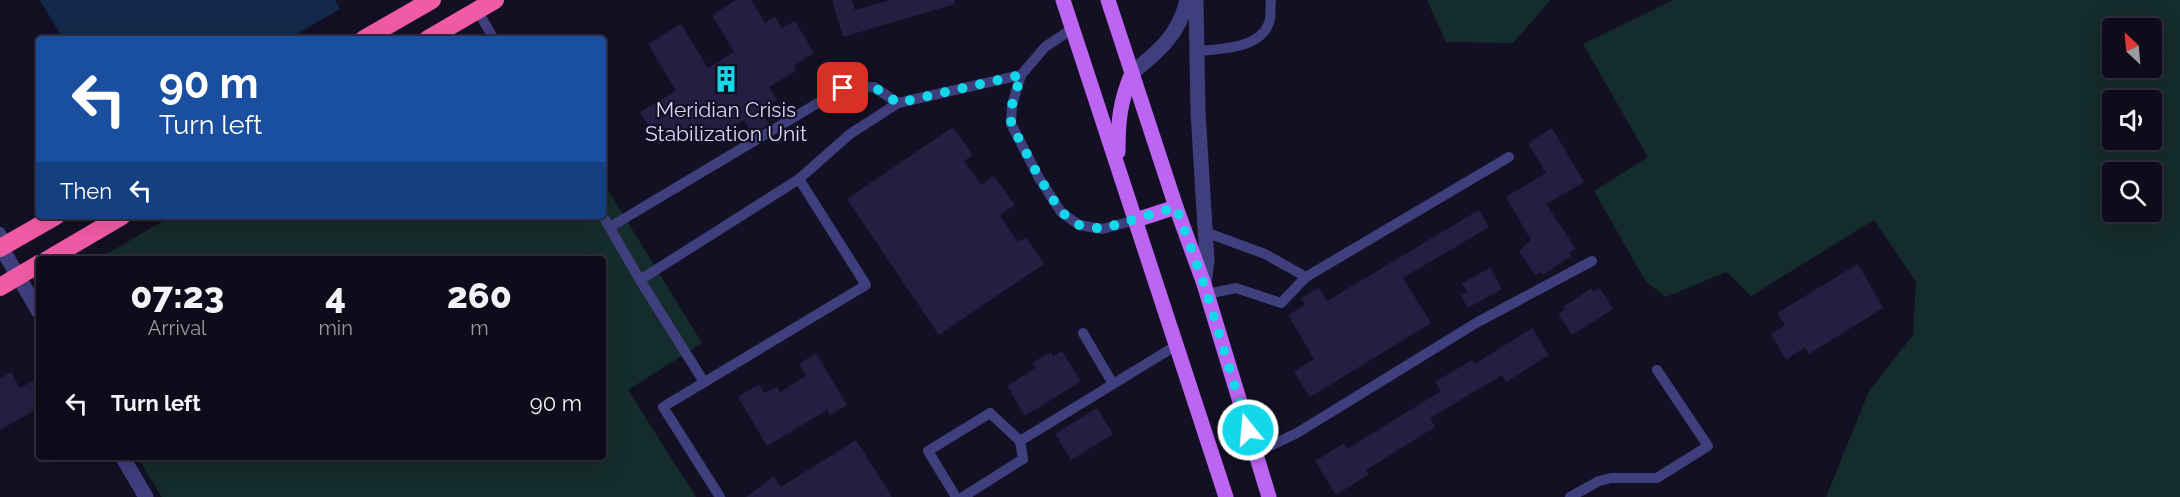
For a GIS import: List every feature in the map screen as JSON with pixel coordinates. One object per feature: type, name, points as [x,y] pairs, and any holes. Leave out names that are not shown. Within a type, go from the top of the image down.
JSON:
[{"type":"highway","points":[[369,36],[432,0]]},
{"type":"highway","points":[[432,36],[474,5],[495,0]]},
{"type":"highway","points":[[0,242],[50,219]]},
{"type":"highway","points":[[54,256],[117,219]]},
{"type":"highway","points":[[0,287],[36,266]]},
{"type":"main road","points":[[1063,0],[1226,497]]},
{"type":"main road","points":[[1108,0],[1176,207],[1206,289],[1269,497]]},
{"type":"main road","points":[[1118,166],[1118,122],[1122,97],[1132,73]]},
{"type":"main road","points":[[1136,220],[1176,207]]},
{"type":"street","points":[[1132,73],[1169,40],[1179,25],[1187,0]]},
{"type":"street","points":[[1196,0],[1198,112],[1207,260],[1206,289]]},
{"type":"street","points":[[0,242],[36,307]]},
{"type":"street","points":[[124,460],[147,497]]},
{"type":"lane","points":[[1197,51],[1237,48],[1256,39],[1268,25],[1270,0]]},
{"type":"lane","points":[[474,5],[492,36]]},
{"type":"lane","points":[[1072,29],[1045,47],[1021,75],[1012,105],[1011,124],[1039,177],[1061,212],[1079,225],[1102,229],[1136,220]]},
{"type":"lane","points":[[640,280],[799,179],[850,134],[898,103],[1021,75]]},
{"type":"lane","points":[[610,227],[843,88],[874,87],[898,103]]},
{"type":"lane","points":[[1206,289],[1236,288],[1281,303],[1306,277],[1509,157]]},
{"type":"lane","points":[[720,497],[663,407],[866,285],[799,179]]},
{"type":"lane","points":[[605,219],[704,382]]},
{"type":"lane","points":[[1205,232],[1265,254],[1306,277]]},
{"type":"lane","points":[[1255,453],[1297,433],[1476,323],[1592,261]]},
{"type":"lane","points":[[1083,333],[1113,384]]},
{"type":"lane","points":[[1020,441],[1177,345]]},
{"type":"lane","points":[[1570,497],[1599,481],[1611,478],[1657,478],[1708,446],[1657,370]]},
{"type":"lane","points":[[956,497],[928,451],[990,413],[1020,441],[1023,459],[963,497]]},
{"type":"green space","points":[[1427,0],[1550,0],[1513,43],[1446,42]]},
{"type":"green space","points":[[1673,0],[2180,0],[2180,497],[1826,497],[1869,391],[1913,335],[1916,282],[1874,220],[1751,296],[1726,272],[1666,297],[1646,282],[1594,191],[1648,157],[1583,44]]},
{"type":"green space","points":[[606,187],[702,343],[628,390],[696,497],[162,497],[139,460],[606,460],[606,256],[103,256],[167,219],[606,219]]},
{"type":"water","points":[[40,0],[335,0],[340,9],[293,36],[61,36]]},
{"type":"building","name":"Meridian Crisis Stabilization Unit","points":[[736,0],[751,0],[765,23],[775,17],[782,28],[795,21],[814,53],[794,66],[796,71],[769,87],[777,100],[761,110],[769,124],[752,134],[744,120],[702,145],[690,126],[659,144],[640,112],[676,91],[648,44],[681,24],[708,68],[734,52],[712,15]]},
{"type":"building","points":[[832,0],[852,0],[855,10],[891,0],[955,0],[955,4],[843,37]]},
{"type":"building","points":[[953,127],[973,155],[964,161],[981,185],[994,176],[1015,205],[1000,215],[1018,242],[1026,237],[1044,264],[939,335],[847,199]]},
{"type":"building","points":[[1552,128],[1584,182],[1546,204],[1576,249],[1569,253],[1571,256],[1543,275],[1540,272],[1535,275],[1519,251],[1531,240],[1506,197],[1546,173],[1528,143]]},
{"type":"building","points":[[1479,210],[1489,227],[1403,278],[1431,323],[1310,397],[1294,372],[1314,359],[1288,315],[1305,305],[1301,298],[1319,288],[1327,301]]},
{"type":"building","points":[[1858,264],[1883,308],[1809,354],[1805,347],[1786,360],[1771,334],[1785,325],[1777,313]]},
{"type":"building","points":[[1490,268],[1502,289],[1468,308],[1461,296],[1467,292],[1462,283]]},
{"type":"building","points":[[1592,288],[1593,292],[1600,288],[1613,309],[1572,335],[1558,314],[1565,310],[1563,307]]},
{"type":"building","points":[[1532,328],[1549,355],[1506,382],[1502,375],[1430,418],[1435,427],[1366,470],[1369,474],[1336,495],[1315,461],[1344,443],[1347,449],[1441,391],[1435,382],[1472,360],[1475,364]]},
{"type":"building","points":[[1062,351],[1081,381],[1025,416],[1007,386],[1035,368],[1032,363],[1051,352],[1053,356]]},
{"type":"building","points":[[816,353],[847,405],[830,415],[827,410],[767,446],[738,397],[759,384],[764,393],[777,386],[780,392],[806,376],[799,364]]},
{"type":"building","points":[[11,372],[20,388],[36,379],[36,410],[0,430],[0,379]]},
{"type":"building","points":[[1097,408],[1113,434],[1071,460],[1055,434]]},
{"type":"building","points":[[856,440],[892,497],[746,497],[774,476],[781,487]]},
{"type":"place","name":"Meridian Crisis Stabilization Unit","points":[[726,79]]},
{"type":"route","points":[[843,88],[874,87],[898,103],[1021,75],[1012,105],[1011,124],[1039,177],[1061,212],[1079,225],[1102,229],[1176,207],[1204,284],[1248,430]]}]
